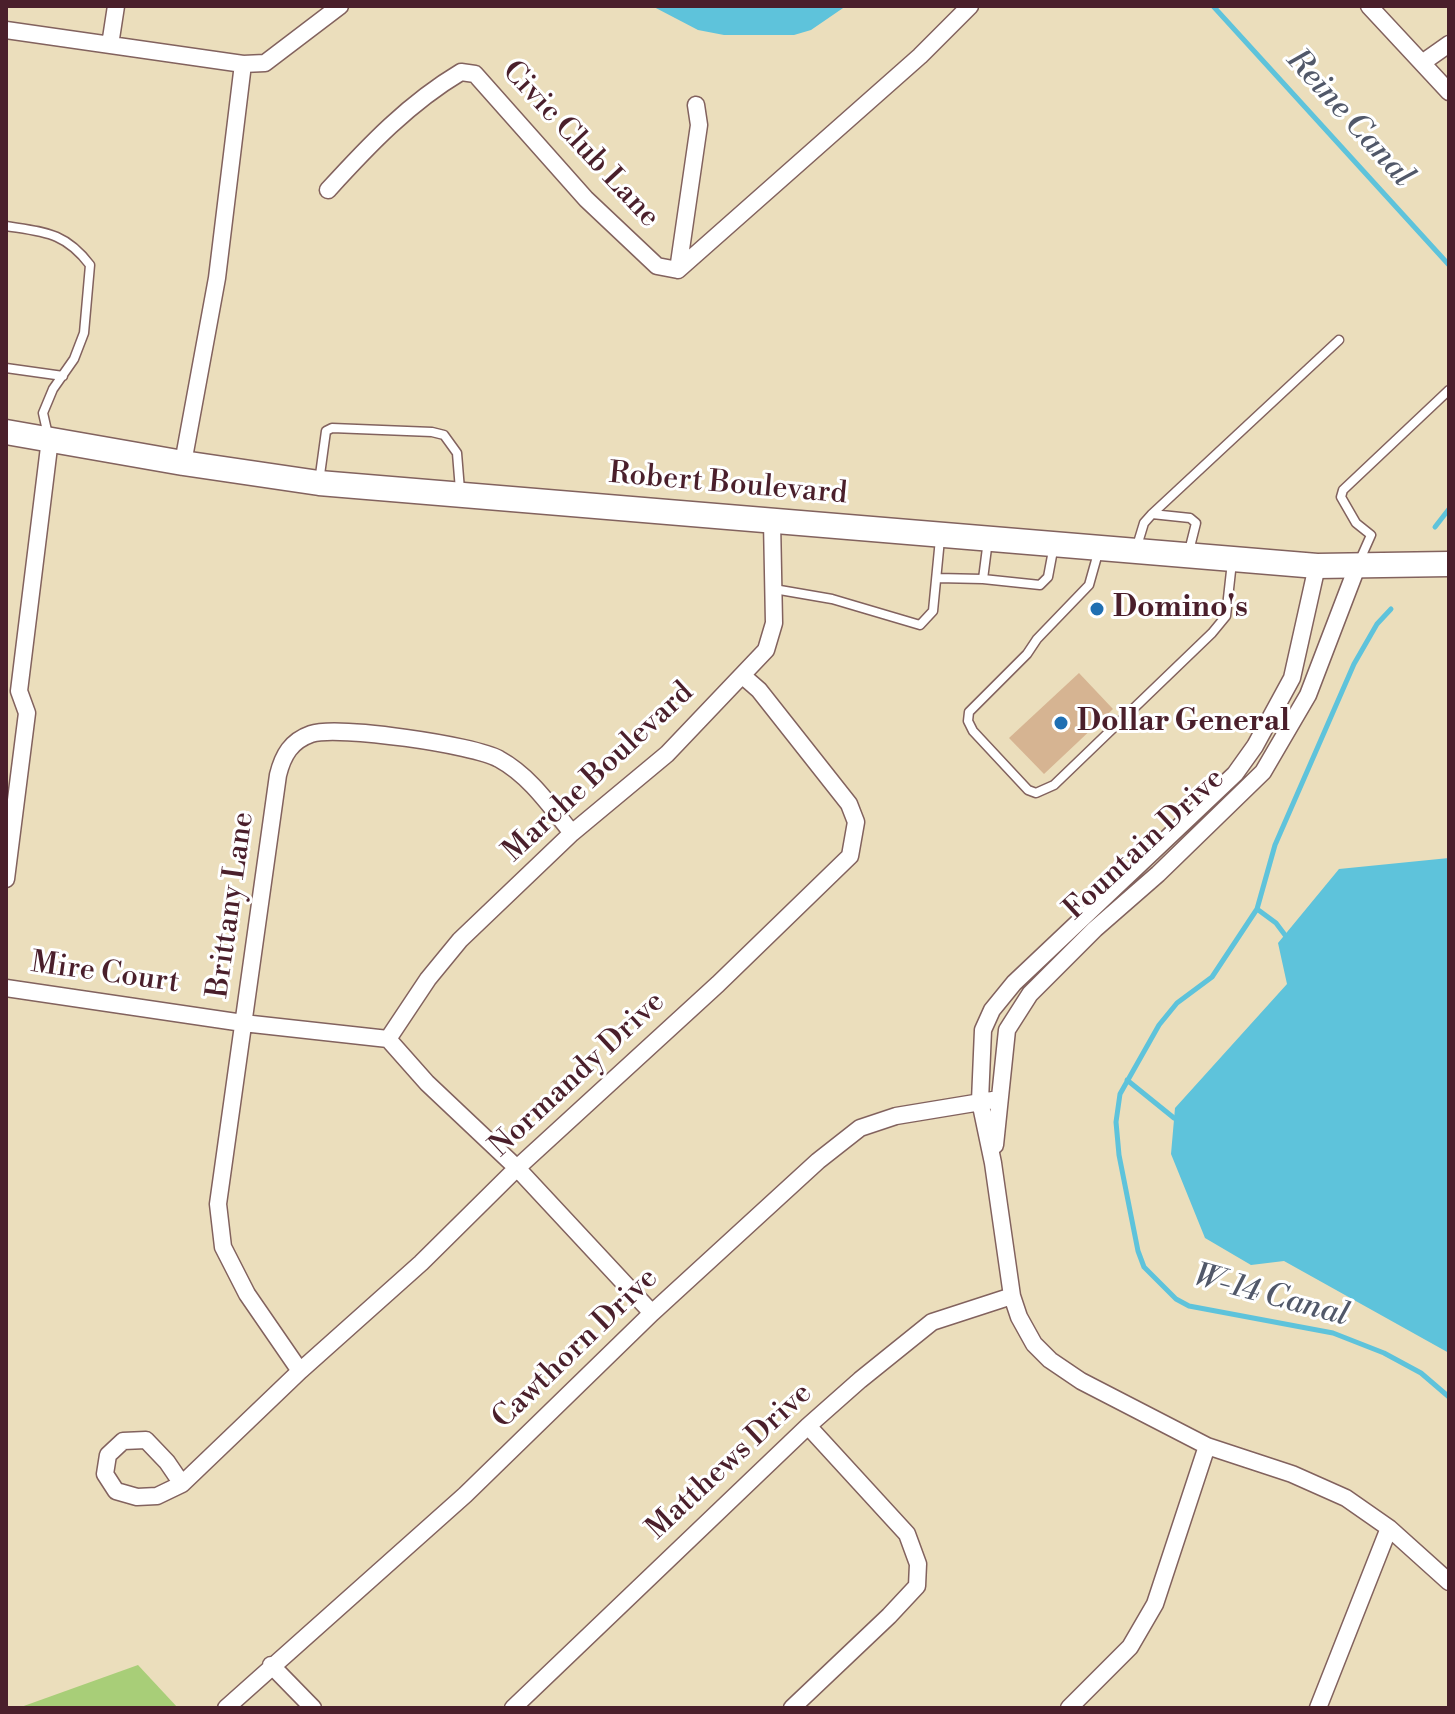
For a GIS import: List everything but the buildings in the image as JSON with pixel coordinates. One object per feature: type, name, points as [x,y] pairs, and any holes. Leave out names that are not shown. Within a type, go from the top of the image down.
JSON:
[{"type":"main road","name":"Robert Boulevard","points":[[6,432],[319,483],[1232,560],[1357,567],[1449,564]]},
{"type":"street","points":[[110,45],[116,6]]},
{"type":"street","points":[[6,30],[243,64],[265,63],[340,6]]},
{"type":"street","points":[[678,270],[920,56],[970,6]]},
{"type":"street","points":[[1369,6],[1449,92]]},
{"type":"street","points":[[1422,63],[1449,44]]},
{"type":"street","points":[[183,463],[217,278],[243,64]]},
{"type":"street","name":"Civic Club Lane","points":[[328,190],[362,152],[426,94],[461,72],[475,74],[586,199],[657,266],[678,270]]},
{"type":"street","points":[[678,270],[699,125],[696,105]]},
{"type":"street","points":[[6,879],[27,713],[12,692],[50,439]]},
{"type":"street","name":"Marche Boulevard","points":[[388,1039],[428,979],[460,940],[572,833],[667,754],[766,650],[774,623],[772,521]]},
{"type":"street","name":"Fountain Drive","points":[[993,1163],[1007,1030],[1030,994],[1072,940],[1235,774],[1255,746],[1288,684],[1317,566]]},
{"type":"street","name":"Fountain Drive","points":[[1357,567],[1308,695],[1263,772],[1158,874],[1014,983],[992,1010],[983,1030],[980,1101],[993,1163],[1012,1296],[1034,1344],[1050,1360],[1081,1381],[1207,1446],[1292,1474],[1346,1498],[1389,1528],[1449,1582]]},
{"type":"street","name":"Normandy Drive","points":[[182,1484],[146,1440],[123,1441],[108,1455],[105,1474],[116,1491],[137,1497],[157,1496],[182,1484],[300,1371],[421,1263],[517,1168],[718,984],[850,856],[856,822],[849,804],[759,690],[743,676]]},
{"type":"street","points":[[1288,684],[1308,695]]},
{"type":"street","name":"Brittany Lane","points":[[300,1371],[247,1294],[223,1247],[218,1204],[283,756],[295,743],[313,733],[398,735],[496,756],[523,774],[572,833]]},
{"type":"street","name":"Mire Court","points":[[6,988],[243,1023],[388,1039]]},
{"type":"street","points":[[388,1039],[427,1083],[517,1168],[652,1313]]},
{"type":"street","name":"Cawthorn Drive","points":[[226,1708],[465,1495],[652,1313],[818,1161],[860,1128],[896,1116],[999,1099]]},
{"type":"street","name":"Matthews Drive","points":[[513,1708],[860,1380],[932,1322],[1012,1296]]},
{"type":"street","points":[[792,1708],[917,1586],[918,1564],[907,1534],[808,1426]]},
{"type":"street","points":[[1069,1708],[1130,1647],[1155,1604],[1207,1446]]},
{"type":"street","points":[[1318,1708],[1389,1528]]},
{"type":"street","points":[[271,1665],[313,1708]]},
{"type":"lane","points":[[6,226],[51,232],[79,250],[90,265],[84,333],[74,359],[43,413],[50,439]]},
{"type":"lane","points":[[1135,551],[1144,523],[1152,514],[1339,340]]},
{"type":"lane","points":[[6,368],[63,376]]},
{"type":"lane","points":[[1357,567],[1371,535],[1356,523],[1341,497],[1343,490],[1449,390]]},
{"type":"lane","points":[[319,483],[326,431],[332,428],[432,432],[444,435],[457,453],[461,495]]},
{"type":"lane","points":[[1152,514],[1190,518],[1196,523],[1188,555]]},
{"type":"lane","points":[[773,589],[832,599],[920,625],[933,611],[940,535]]},
{"type":"lane","points":[[983,579],[988,539]]},
{"type":"lane","points":[[937,578],[1040,585],[1048,577],[1054,544]]},
{"type":"lane","points":[[1099,548],[1089,585],[969,712],[968,721],[973,731],[1028,790],[1036,793],[1054,785],[1212,633],[1226,616],[1232,560]]},
{"type":"green space","points":[[138,1665],[178,1708],[21,1708],[21,1707]]},
{"type":"water","points":[[652,6],[846,6],[811,30],[794,35],[724,35],[698,30]]},
{"type":"water","points":[[1449,858],[1449,1353],[1284,1261],[1251,1265],[1205,1238],[1171,1154],[1175,1108],[1287,984],[1278,943],[1339,869]]},
{"type":"waterway","name":"Reine Canal","points":[[1213,6],[1449,265]]},
{"type":"waterway","name":"W-14 Canal","points":[[1435,527],[1449,509]]},
{"type":"waterway","name":"W-14 Canal","points":[[1391,609],[1377,624],[1354,664],[1275,845],[1257,909],[1212,977],[1177,1003],[1159,1025],[1120,1094],[1116,1122],[1119,1155],[1138,1251],[1144,1267],[1176,1299],[1189,1306],[1333,1333],[1384,1353],[1421,1373],[1449,1397]]},
{"type":"waterway","points":[[1257,909],[1276,923],[1285,935]]},
{"type":"waterway","points":[[1127,1080],[1174,1118]]},
{"type":"place","name":"Domino's","points":[[1097,609]]},
{"type":"place","name":"Dollar General","points":[[1061,723]]}]
